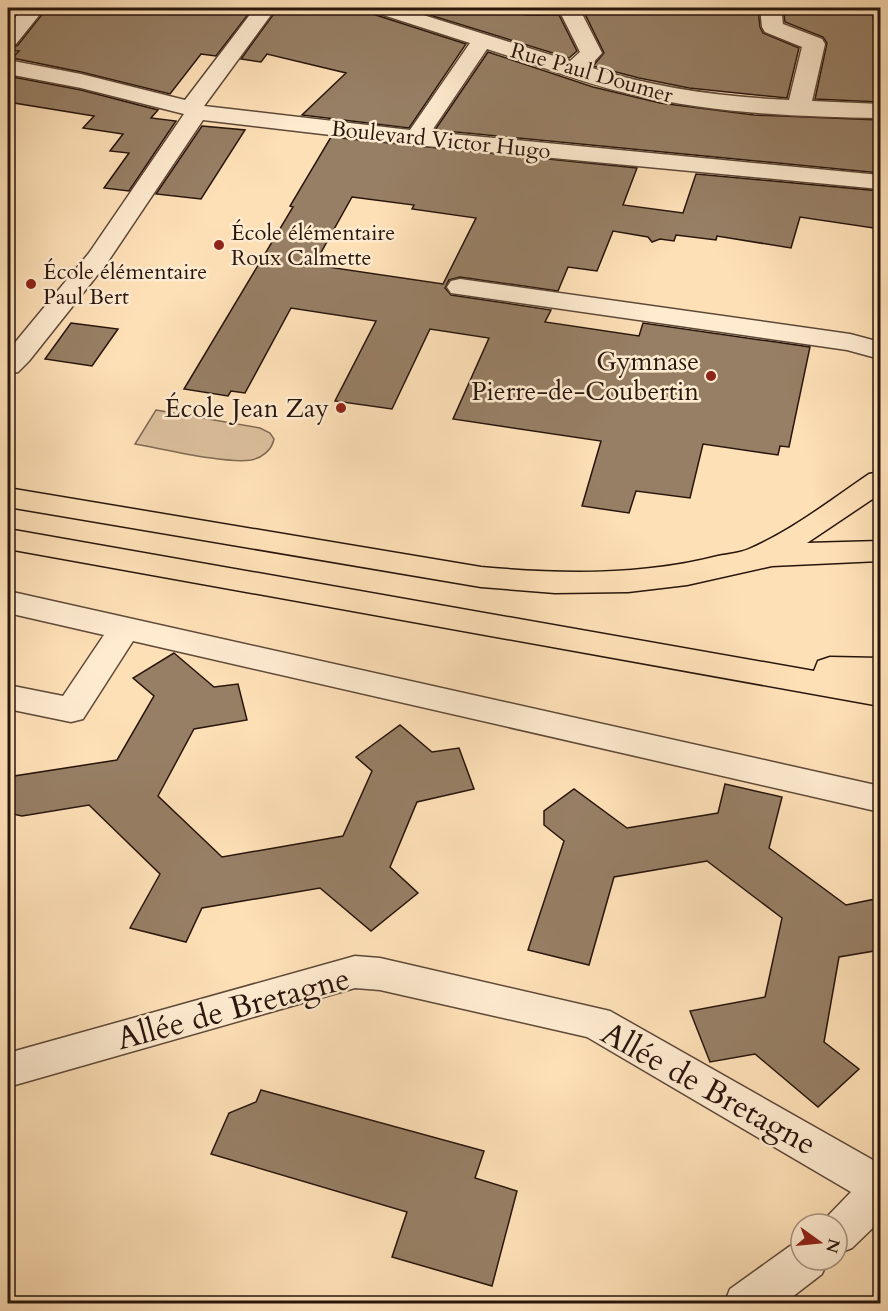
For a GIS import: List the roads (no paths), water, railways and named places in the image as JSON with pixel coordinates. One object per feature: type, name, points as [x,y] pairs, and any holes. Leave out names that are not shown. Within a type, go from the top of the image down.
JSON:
[{"type":"main road","points":[[756,558],[804,531],[880,481]]},
{"type":"main road","points":[[8,498],[481,577],[512,580],[598,584],[641,581],[707,571],[756,558],[880,551]]},
{"type":"main road","points":[[8,539],[880,694]]},
{"type":"main road","points":[[733,667],[880,670]]},
{"type":"street","points":[[8,39],[34,8]]},
{"type":"street","points":[[8,366],[98,258],[194,110],[265,8]]},
{"type":"street","name":"Rue Paul Doumer","points":[[381,8],[632,88],[687,98],[799,108],[880,111]]},
{"type":"street","points":[[569,8],[591,53],[573,71]]},
{"type":"street","points":[[771,8],[773,27],[814,44],[799,108]]},
{"type":"street","points":[[416,138],[482,41]]},
{"type":"street","name":"Boulevard Victor Hugo","points":[[8,67],[81,81],[194,110],[416,138],[880,182]]},
{"type":"street","points":[[460,287],[850,342],[880,351]]},
{"type":"street","points":[[8,602],[880,799]]},
{"type":"street","points":[[8,697],[71,710],[125,628]]},
{"type":"street","name":"Allée de Bretagne","points":[[10,1068],[356,972],[380,974],[596,1023],[880,1186]]},
{"type":"street","points":[[849,1223],[880,1193]]},
{"type":"street","points":[[746,1304],[790,1272]]},
{"type":"place","name":"École élémentaire Roux Calmette","points":[[219,245]]},
{"type":"place","name":"École élémentaire Paul Bert","points":[[31,284]]},
{"type":"place","name":"Gymnase Pierre-de-Coubertin","points":[[711,376]]},
{"type":"place","name":"École Jean Zay","points":[[341,408]]}]
